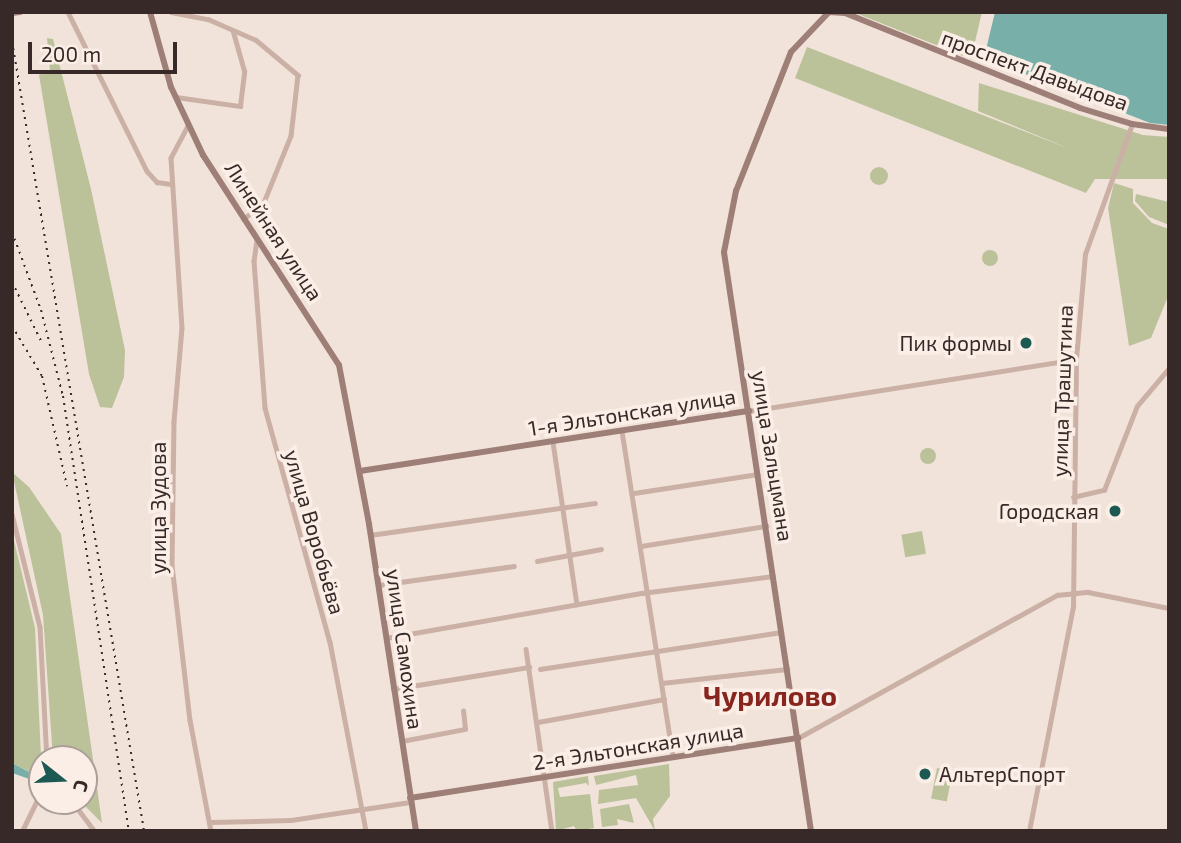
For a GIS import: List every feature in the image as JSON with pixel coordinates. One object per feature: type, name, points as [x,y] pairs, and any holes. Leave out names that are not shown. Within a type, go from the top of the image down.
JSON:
[{"type":"street","points":[[12,13],[20,12]]},
{"type":"street","points":[[68,12],[147,171],[157,182],[172,184]]},
{"type":"street","name":"Линейная улица","points":[[150,12],[175,97],[188,126],[244,219],[333,351],[343,381],[360,471]]},
{"type":"street","points":[[171,12],[208,19],[256,40],[295,70],[300,79],[291,136],[269,192],[263,205],[244,219]]},
{"type":"street","name":"проспект Давыдова","points":[[774,95],[791,52],[806,33],[829,12],[845,13],[973,68],[1132,124],[1169,129]]},
{"type":"street","points":[[175,97],[188,96],[240,106],[244,71],[233,32]]},
{"type":"street","name":"улица Зальцмана","points":[[774,95],[736,191],[725,231],[727,278],[811,831]]},
{"type":"street","name":"улица Трашутина","points":[[1029,831],[1073,592],[1076,359],[1085,254],[1132,124]]},
{"type":"street","name":"улица Зудова","points":[[188,126],[171,158],[182,328],[174,422],[172,565],[190,720],[211,831]]},
{"type":"street","name":"улица Воробьёва","points":[[258,239],[254,261],[265,408],[330,642],[366,831]]},
{"type":"street","name":"1-я Эльтонская улица","points":[[360,471],[1076,359]]},
{"type":"street","points":[[1073,497],[1104,490],[1137,406],[1169,368]]},
{"type":"street","points":[[622,430],[634,493],[673,759]]},
{"type":"street","points":[[553,442],[577,604]]},
{"type":"street","name":"улица Самохина","points":[[360,471],[415,831]]},
{"type":"street","points":[[634,493],[758,474]]},
{"type":"street","points":[[370,535],[497,516],[508,518],[595,503]]},
{"type":"street","points":[[12,513],[40,627],[46,745]]},
{"type":"street","points":[[642,546],[766,526]]},
{"type":"street","points":[[537,561],[601,549]]},
{"type":"street","points":[[378,585],[514,566]]},
{"type":"street","points":[[385,638],[577,604],[649,596],[774,576]]},
{"type":"street","name":"2-я Эльтонская улица","points":[[410,800],[798,738],[1028,608],[1073,592],[1169,608]]},
{"type":"street","points":[[540,669],[782,631]]},
{"type":"street","points":[[526,649],[552,831]]},
{"type":"street","points":[[393,689],[529,667]]},
{"type":"street","points":[[662,683],[788,669]]},
{"type":"street","points":[[538,722],[664,699]]},
{"type":"street","points":[[401,741],[465,729],[463,711]]},
{"type":"street","points":[[209,822],[291,820],[410,800]]},
{"type":"street","points":[[22,831],[30,815]]},
{"type":"street","points":[[83,815],[95,831]]},
{"type":"green space","points":[[853,12],[982,12],[971,59]]},
{"type":"green space","points":[[47,38],[53,39],[91,189],[125,350],[124,377],[112,408],[100,407],[89,374],[39,75],[50,70]]},
{"type":"green space","points":[[807,47],[1070,149],[978,111],[979,83],[1143,135],[1169,137],[1169,179],[1095,179],[1086,193],[795,78]]},
{"type":"green space","points":[[879,167],[887,172],[888,176],[883,184],[879,185],[871,180],[870,176],[875,168]]},
{"type":"green space","points":[[1114,183],[1133,189],[1133,203],[1152,223],[1169,229],[1169,294],[1151,338],[1129,346],[1108,208]]},
{"type":"green space","points":[[1136,194],[1169,202],[1169,225],[1149,217],[1135,201]]},
{"type":"green space","points":[[987,250],[993,250],[998,258],[996,264],[987,266],[982,261],[982,255]]},
{"type":"green space","points":[[925,448],[931,448],[936,456],[934,462],[925,464],[920,459],[920,453]]},
{"type":"green space","points":[[12,472],[29,487],[61,534],[91,745],[52,745],[43,615]]},
{"type":"green space","points":[[922,531],[926,554],[905,557],[901,535]]},
{"type":"green space","points":[[12,532],[35,628],[40,745],[28,745],[28,771],[12,763]]},
{"type":"green space","points":[[669,764],[670,796],[653,819],[655,831],[636,798],[598,804],[599,790],[638,785],[636,775],[596,785],[594,776]]},
{"type":"green space","points":[[937,768],[953,771],[947,801],[931,798]]},
{"type":"green space","points":[[588,776],[589,786],[586,783],[558,788],[560,797],[590,794],[594,828],[577,831],[574,826],[556,831],[553,782]]},
{"type":"green space","points":[[98,795],[102,823],[94,815],[98,815]]},
{"type":"green space","points":[[629,804],[634,823],[617,819],[618,825],[602,827],[600,809]]},
{"type":"water","points":[[995,12],[1169,12],[1169,125],[1150,123],[984,58]]},
{"type":"water","points":[[12,763],[28,771],[28,779],[12,773]]},
{"type":"railway","points":[[12,41],[144,831]]},
{"type":"railway","points":[[12,232],[41,310],[63,396],[129,831]]},
{"type":"railway","points":[[12,282],[43,345]]},
{"type":"railway","points":[[12,326],[42,376],[67,486]]},
{"type":"place","name":"Пик формы","points":[[1026,343]]},
{"type":"place","name":"Городская","points":[[1115,511]]},
{"type":"place","name":"АльтерСпорт","points":[[925,774]]},
{"type":"district","name":"Чурилово","points":[[770,695]]}]
